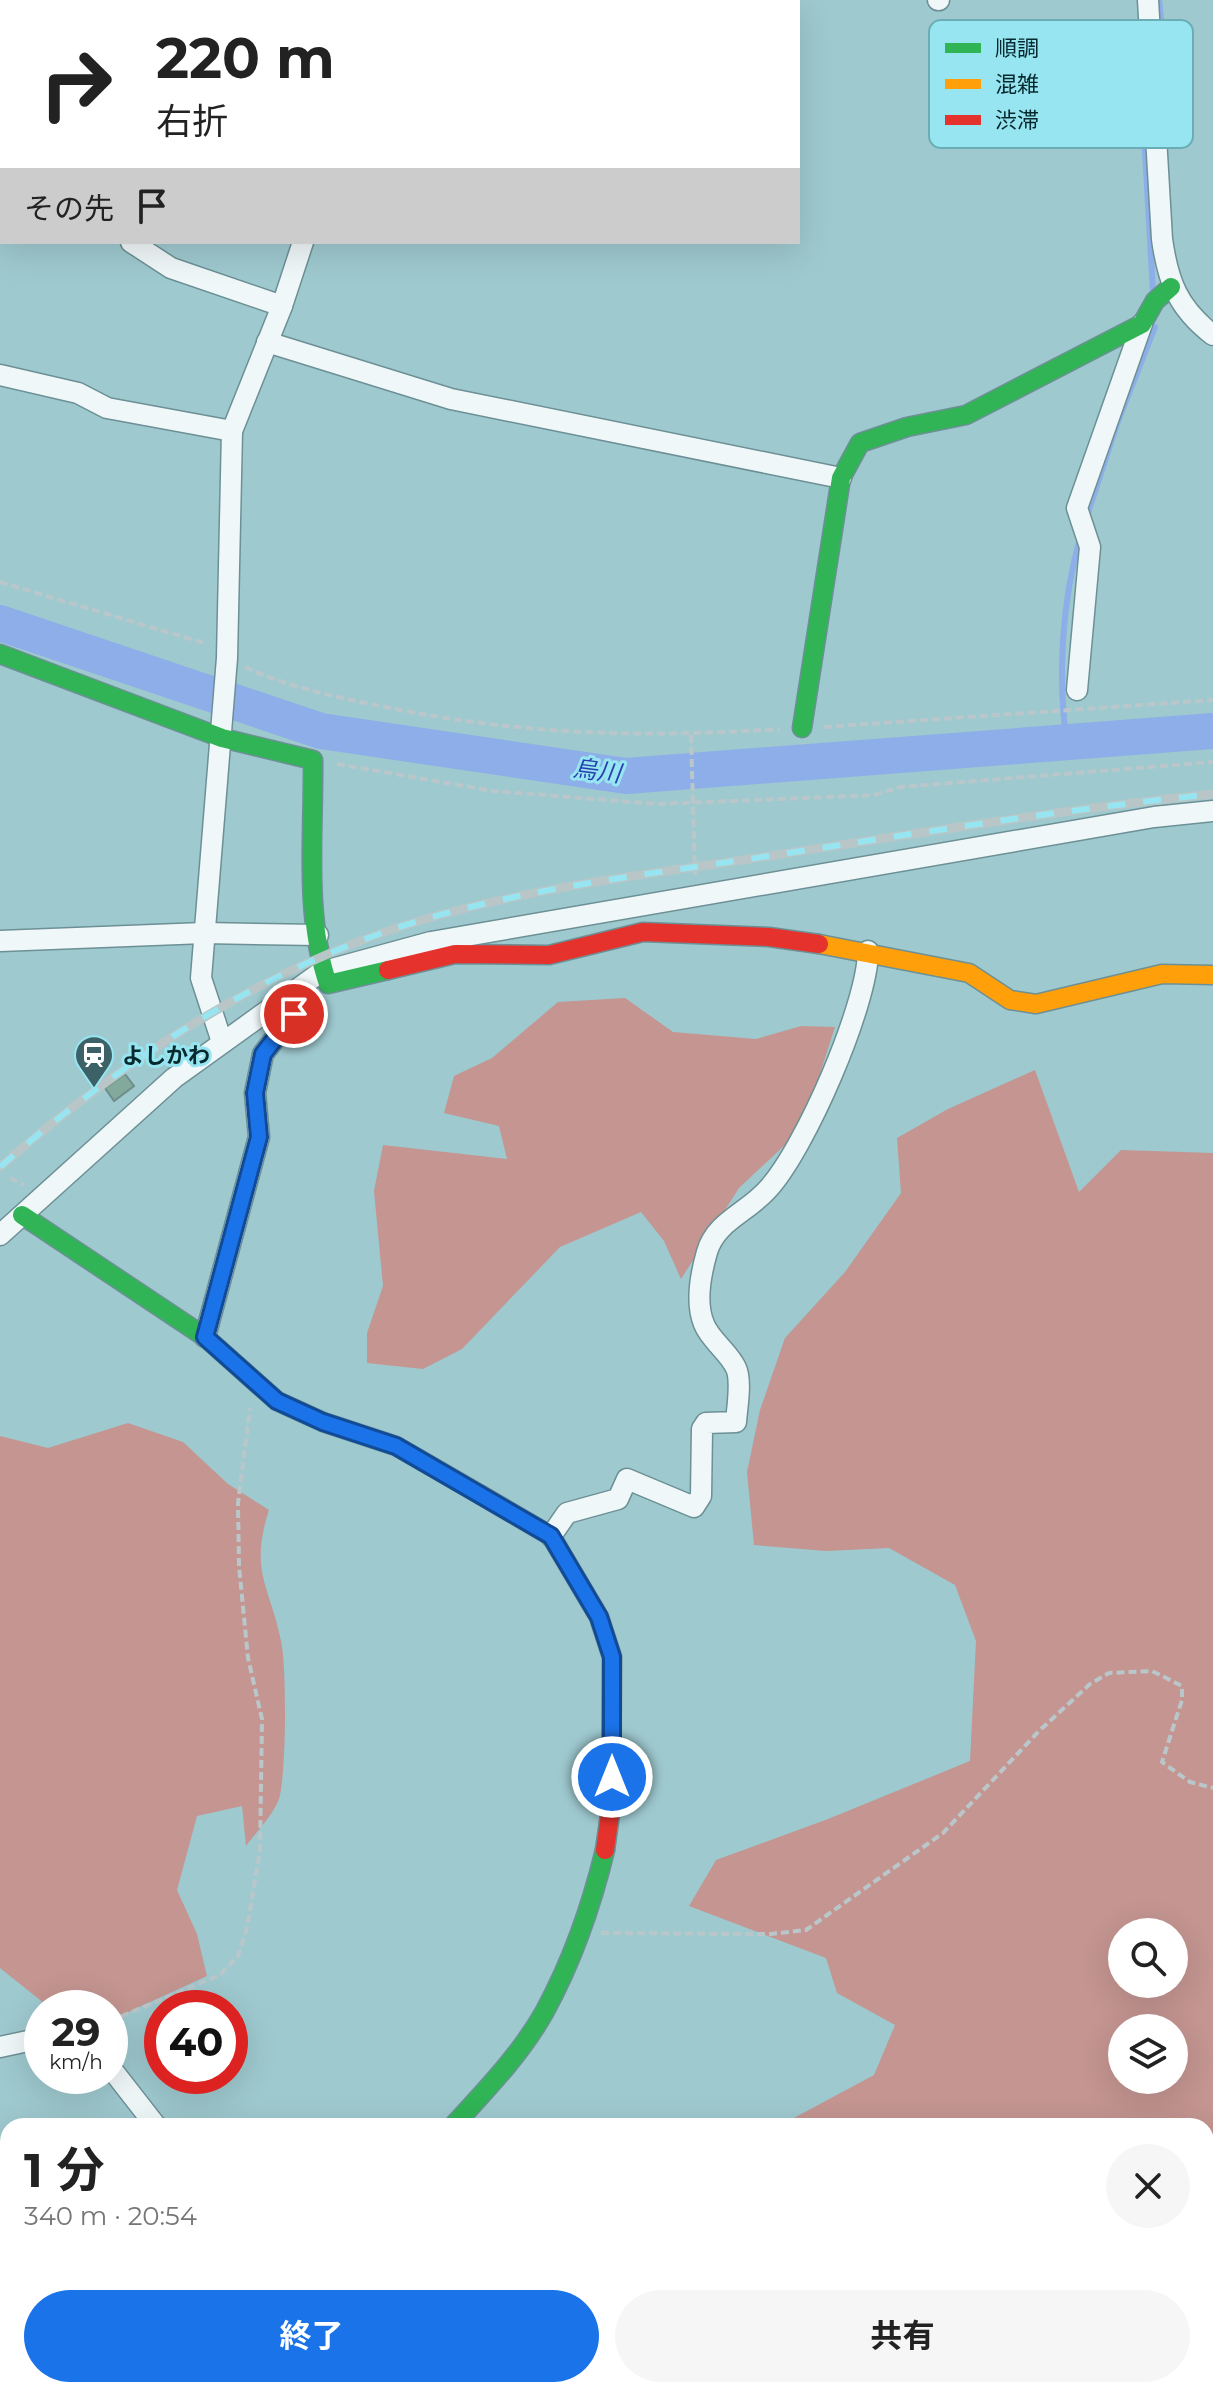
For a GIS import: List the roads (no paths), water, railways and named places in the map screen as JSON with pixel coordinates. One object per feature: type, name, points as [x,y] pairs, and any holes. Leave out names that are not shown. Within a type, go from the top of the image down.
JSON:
[{"type":"street","points":[[1148,0],[1149,20]]},
{"type":"street","points":[[1157,148],[1162,239],[1171,287],[1189,317],[1213,335]]},
{"type":"street","points":[[134,244],[171,268],[282,306]]},
{"type":"street","points":[[222,1042],[203,993],[204,933],[227,662],[232,431],[282,306],[302,244]]},
{"type":"street","points":[[1077,690],[1090,547],[1077,508],[1142,324],[1155,301],[1171,287]]},
{"type":"street","points":[[802,728],[841,478],[860,443],[907,427],[966,415],[1142,324]]},
{"type":"street","points":[[267,342],[451,399],[841,478]]},
{"type":"street","points":[[0,375],[78,393],[107,408],[232,431]]},
{"type":"street","points":[[0,654],[222,734],[313,760],[318,935],[321,972],[328,984],[455,954],[549,955],[619,935],[643,932],[769,937],[868,951],[969,973],[1010,1000],[1036,1004],[1162,974],[1213,975]]},
{"type":"street","points":[[0,1235],[174,1078],[321,972],[431,942],[1154,817],[1213,811]]},
{"type":"street","points":[[698,897],[699,936]]},
{"type":"street","points":[[0,941],[204,933],[318,935]]},
{"type":"street","points":[[551,1536],[567,1513],[618,1499],[627,1479],[694,1507],[701,1496],[702,1429],[706,1423],[736,1422],[738,1370],[704,1324],[700,1283],[707,1250],[717,1228],[744,1212],[769,1188],[802,1138],[830,1079],[868,971],[868,951]]},
{"type":"street","points":[[205,1337],[259,1137],[255,1093],[263,1054],[294,1014],[292,992]]},
{"type":"street","points":[[22,1215],[205,1337],[277,1401],[423,1461],[551,1536],[599,1617],[612,1657],[608,1837],[593,1898],[545,2010],[507,2066],[460,2118]]},
{"type":"street","points":[[0,2047],[24,2042]]},
{"type":"street","points":[[128,2090],[150,2118]]},
{"type":"waterway","points":[[1159,0],[1161,20]]},
{"type":"waterway","points":[[1145,148],[1153,292]]},
{"type":"waterway","points":[[1087,516],[1117,424],[1155,327]]},
{"type":"waterway","points":[[1067,744],[1062,693],[1063,640],[1069,588],[1080,538]]},
{"type":"waterway","name":"烏川","points":[[0,623],[321,731],[626,776],[1213,731]]},
{"type":"railway","points":[[0,1167],[103,1085],[213,1012],[330,953],[392,930],[495,901],[577,885],[997,821],[1213,794]]},
{"type":"place","name":"よしかわ","points":[[94,1089]]}]
